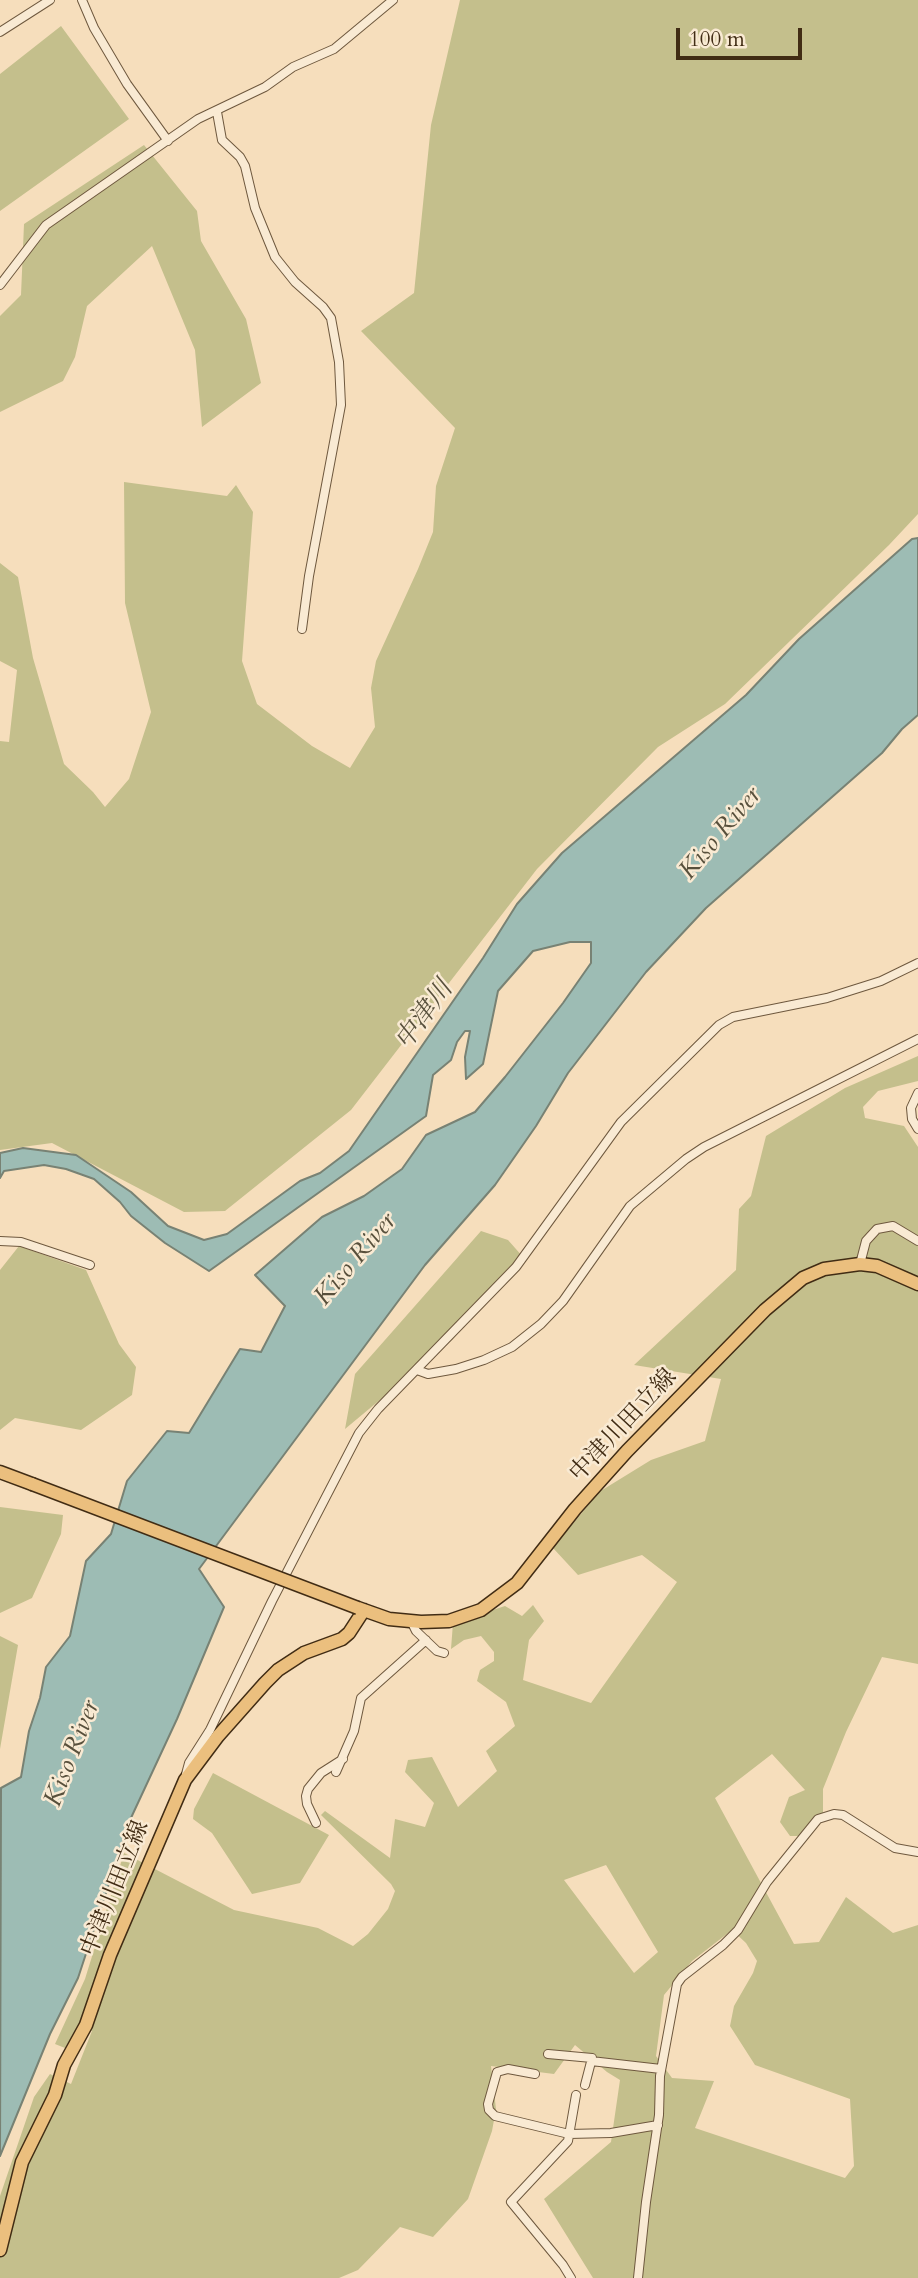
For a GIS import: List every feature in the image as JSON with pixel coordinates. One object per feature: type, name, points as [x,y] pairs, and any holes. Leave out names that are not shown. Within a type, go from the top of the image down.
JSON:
[{"type":"main road","name":"中津川田立線","points":[[0,1472],[389,1619],[449,1621],[481,1610],[517,1583],[597,1483],[765,1310],[803,1278],[824,1269],[860,1264],[877,1266],[918,1284]]},
{"type":"main road","name":"中津川田立線","points":[[0,2250],[22,2162],[50,2106],[64,2065],[86,2025],[110,1955],[185,1780],[214,1733],[278,1670],[304,1653],[342,1639],[349,1633],[361,1609]]},
{"type":"street","points":[[0,32],[50,0]]},
{"type":"street","points":[[82,0],[93,27],[127,84],[168,141]]},
{"type":"street","points":[[0,285],[46,225],[198,120],[265,87],[293,67],[334,48],[393,0]]},
{"type":"street","points":[[217,112],[222,140],[240,157],[245,166],[256,208],[275,257],[295,282],[323,307],[331,318],[339,362],[341,405],[309,576],[302,629]]},
{"type":"street","points":[[214,1733],[232,1680],[359,1433],[378,1409],[516,1267],[621,1122],[719,1025],[733,1017],[827,998],[881,981],[918,963]]},
{"type":"street","points":[[417,1370],[428,1374],[456,1369],[512,1347],[564,1301],[630,1206],[686,1159],[704,1147],[918,1039]]},
{"type":"street","points":[[918,1093],[911,1108],[912,1119],[918,1129]]},
{"type":"street","points":[[860,1264],[866,1241],[877,1229],[893,1226],[918,1241]]},
{"type":"street","points":[[0,1241],[22,1242],[90,1265]]},
{"type":"street","points":[[411,1621],[416,1631],[437,1651],[444,1653]]},
{"type":"street","points":[[336,1772],[355,1731],[361,1698],[426,1640]]},
{"type":"street","points":[[316,1824],[307,1804],[308,1789],[321,1773],[343,1759]]},
{"type":"street","points":[[638,2278],[658,2125],[661,2069],[677,1984],[738,1930],[767,1882],[818,1819],[834,1814],[843,1815],[895,1849],[918,1852]]},
{"type":"street","points":[[548,2054],[592,2058],[585,2085]]},
{"type":"street","points":[[591,2061],[661,2069]]},
{"type":"street","points":[[535,2074],[508,2069],[497,2072],[489,2110],[495,2116],[569,2134],[611,2133],[658,2125]]},
{"type":"street","points":[[571,2278],[511,2202],[568,2141],[576,2095]]},
{"type":"shaded area","points":[[460,0],[918,0],[918,514],[725,704],[658,747],[537,869],[351,1110],[225,1211],[184,1212],[52,1143],[0,1150],[0,741],[9,742],[17,670],[0,661],[0,563],[18,577],[33,658],[64,764],[105,807],[129,779],[151,712],[125,603],[124,482],[227,496],[236,485],[253,512],[242,661],[257,704],[312,746],[350,768],[375,727],[371,688],[376,661],[433,532],[436,486],[455,428],[361,331],[414,293],[431,125]]},
{"type":"shaded area","points":[[61,26],[129,119],[0,211],[0,74]]},
{"type":"shaded area","points":[[144,145],[197,211],[201,241],[246,319],[261,383],[202,427],[195,350],[152,246],[87,306],[75,357],[63,381],[0,412],[0,316],[21,295],[24,224]]},
{"type":"shaded area","points":[[918,1056],[918,1081],[878,1091],[863,1107],[865,1118],[904,1126],[918,1147],[918,1664],[882,1657],[846,1732],[823,1789],[823,1814],[810,1822],[800,1836],[790,1836],[780,1822],[789,1797],[805,1790],[772,1754],[715,1798],[794,1944],[819,1942],[846,1897],[893,1933],[918,1925],[918,2278],[593,2278],[544,2199],[611,2142],[620,2080],[575,2045],[554,2074],[491,2066],[496,2109],[492,2131],[468,2199],[433,2237],[400,2227],[358,2270],[339,2278],[0,2278],[0,2196],[34,2097],[50,2074],[71,2084],[92,2031],[79,2025],[65,2048],[55,2044],[85,1979],[124,1853],[234,1910],[318,1928],[353,1946],[368,1934],[388,1909],[395,1891],[321,1815],[325,1811],[390,1858],[395,1819],[425,1827],[434,1803],[405,1772],[408,1760],[432,1757],[458,1807],[497,1771],[486,1751],[515,1726],[506,1702],[477,1681],[480,1670],[494,1661],[494,1652],[481,1636],[464,1640],[451,1649],[453,1623],[505,1606],[522,1616],[533,1605],[544,1621],[529,1640],[523,1680],[591,1703],[677,1582],[642,1555],[578,1575],[553,1548],[599,1492],[651,1460],[705,1441],[721,1379],[634,1365],[736,1270],[739,1209],[751,1196],[766,1136],[845,1088]],"holes":[[[606,1865],[658,1952],[634,1973],[564,1880]],[[732,1930],[746,1943],[757,1961],[734,2006],[730,2026],[755,2065],[850,2099],[854,2166],[845,2178],[695,2128],[714,2081],[672,2078],[656,2056],[664,1995],[692,1961]]]},
{"type":"shaded area","points":[[481,1231],[508,1240],[523,1257],[453,1339],[345,1429],[355,1374]]},
{"type":"shaded area","points":[[19,1246],[86,1270],[119,1344],[136,1367],[132,1395],[81,1430],[15,1418],[0,1430],[0,1270]]},
{"type":"shaded area","points":[[0,1507],[63,1515],[61,1534],[32,1598],[0,1613]]},
{"type":"shaded area","points":[[0,1636],[18,1645],[0,1749]]},
{"type":"shaded area","points":[[213,1773],[329,1835],[300,1883],[252,1894],[212,1833],[193,1819],[194,1809]]},
{"type":"water","name":"Kiso River","points":[[918,538],[918,715],[882,753],[706,908],[646,972],[568,1073],[536,1126],[495,1185],[425,1265],[199,1569],[224,1607],[177,1719],[130,1820],[78,1978],[50,2034],[0,2156],[1,1788],[21,1777],[29,1731],[40,1698],[46,1667],[70,1636],[86,1561],[111,1534],[127,1481],[167,1431],[189,1433],[240,1349],[261,1352],[285,1306],[255,1275],[322,1217],[364,1196],[402,1169],[426,1135],[475,1112],[563,1003],[591,963],[591,942],[570,942],[533,951],[498,991],[483,1064],[466,1079],[465,1057],[470,1031],[465,1031],[457,1042],[451,1060],[433,1075],[426,1116],[209,1271],[165,1243],[131,1216],[120,1202],[94,1179],[44,1165],[4,1171],[0,1178],[0,1153],[23,1148],[76,1155],[131,1192],[168,1226],[204,1240],[227,1234],[300,1181],[320,1173],[349,1151],[483,958],[517,904],[562,853],[746,695],[799,639],[912,539]]},
{"type":"water label","name":"中津川","points":[[425,1016]]}]
